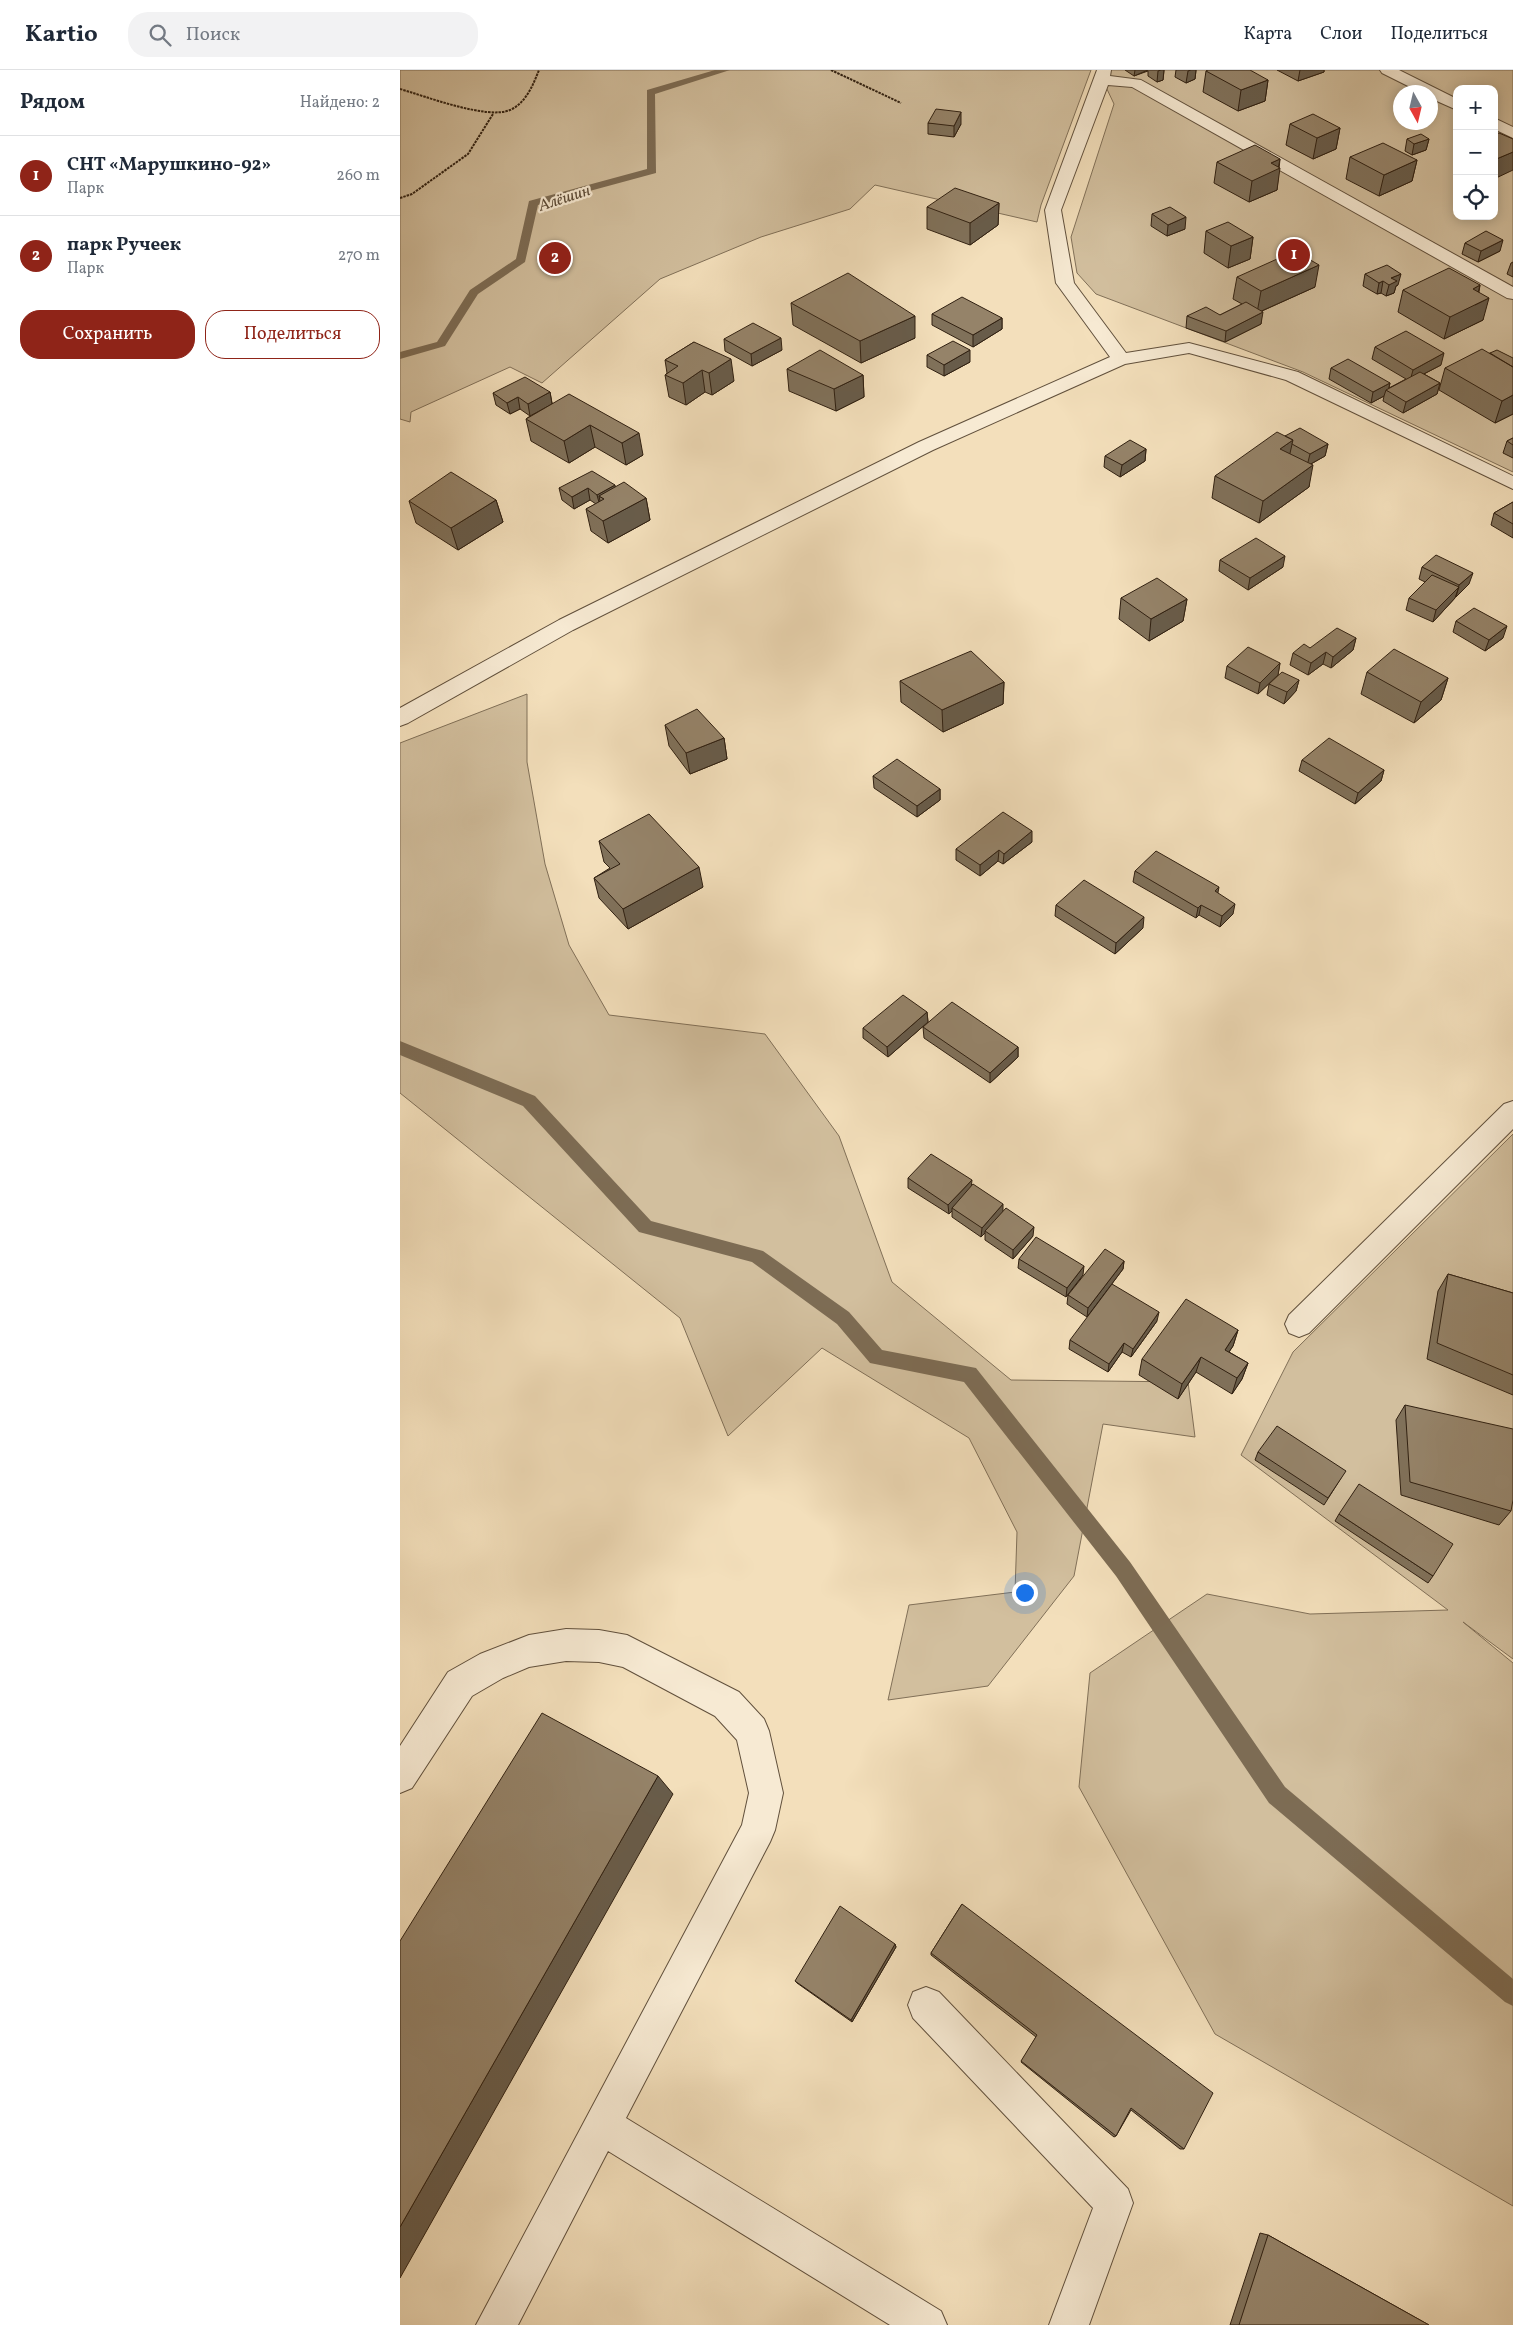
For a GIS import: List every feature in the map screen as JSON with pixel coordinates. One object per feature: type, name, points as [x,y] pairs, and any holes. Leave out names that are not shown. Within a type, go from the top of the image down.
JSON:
[{"type":"street","points":[[1387,70],[1453,103]]},
{"type":"street","points":[[1121,358],[1064,283],[1053,210],[1103,75],[1136,83],[1513,294]]},
{"type":"street","points":[[1498,125],[1513,133]]},
{"type":"street","points":[[400,718],[566,625],[926,446],[1121,358],[1189,348],[1292,376],[1513,483]]},
{"type":"street","points":[[1299,1324],[1513,1112]]},
{"type":"street","points":[[400,1776],[460,1684],[492,1666],[529,1651],[566,1645],[599,1646],[626,1652],[727,1704],[752,1731],[766,1794],[758,1830],[496,2325]]},
{"type":"street","points":[[926,2005],[1114,2203],[1069,2325]]},
{"type":"street","points":[[602,2125],[919,2323]]},
{"type":"path","points":[[400,89],[493,114],[509,111],[522,100],[532,89],[539,70]]},
{"type":"path","points":[[831,70],[900,103]]},
{"type":"path","points":[[400,198],[412,194],[468,154],[493,114]]},
{"type":"shaded area","points":[[400,70],[1091,70],[1041,205],[1037,222],[875,185],[850,209],[761,237],[660,279],[542,383],[510,367],[411,412],[410,422],[400,419]]},
{"type":"shaded area","points":[[1098,70],[1513,70],[1513,472],[1303,372],[1096,294],[1077,273],[1071,237],[1114,104]]},
{"type":"shaded area","points":[[527,694],[527,762],[545,864],[569,945],[609,1015],[765,1034],[839,1136],[892,1282],[1011,1380],[1188,1382],[1195,1437],[1103,1424],[1074,1576],[988,1686],[888,1700],[909,1605],[1015,1592],[1017,1532],[969,1438],[822,1348],[728,1436],[680,1318],[400,1093],[400,743]]},
{"type":"shaded area","points":[[1513,1134],[1513,1659],[1463,1622],[1513,1663],[1513,2206],[1215,2034],[1079,1787],[1090,1673],[1207,1594],[1310,1614],[1448,1610],[1241,1455],[1293,1352]]},
{"type":"building","points":[[1250,70],[1268,80],[1241,90],[1206,71]]},
{"type":"building","points":[[936,109],[961,112],[954,126],[928,123]]},
{"type":"building","points":[[1313,114],[1340,128],[1317,138],[1290,124]]},
{"type":"building","points":[[1498,133],[1513,139],[1513,152],[1498,158]]},
{"type":"building","points":[[1421,134],[1429,139],[1414,144],[1407,139]]},
{"type":"building","points":[[1383,143],[1417,160],[1384,175],[1350,157]]},
{"type":"building","points":[[1255,145],[1280,159],[1271,163],[1280,168],[1252,181],[1217,162]]},
{"type":"building","points":[[955,188],[999,203],[970,223],[927,207]]},
{"type":"building","points":[[1170,207],[1186,217],[1168,225],[1152,214]]},
{"type":"building","points":[[1228,222],[1253,237],[1231,246],[1206,231]]},
{"type":"building","points":[[1486,231],[1503,240],[1481,251],[1465,243]]},
{"type":"building","points":[[1295,251],[1319,265],[1261,291],[1237,277]]},
{"type":"building","points":[[1387,265],[1401,274],[1391,278],[1397,281],[1389,285],[1383,281],[1379,283],[1365,274]]},
{"type":"building","points":[[1449,268],[1480,285],[1473,289],[1489,298],[1450,317],[1403,290]]},
{"type":"building","points":[[848,273],[915,316],[860,341],[791,303]]},
{"type":"building","points":[[962,297],[1002,318],[973,335],[932,314]]},
{"type":"building","points":[[1246,302],[1263,312],[1226,331],[1187,316],[1206,307],[1220,315]]},
{"type":"building","points":[[753,323],[781,338],[751,354],[724,339]]},
{"type":"building","points":[[1406,331],[1444,353],[1413,370],[1375,347]]},
{"type":"building","points":[[953,341],[970,350],[944,365],[927,355]]},
{"type":"building","points":[[694,342],[731,359],[709,373],[702,370],[683,383],[665,375],[678,366],[665,360]]},
{"type":"building","points":[[1482,349],[1513,367],[1513,395],[1502,401],[1445,368]]},
{"type":"building","points":[[820,350],[863,375],[834,389],[787,369]]},
{"type":"building","points":[[1497,350],[1513,358],[1513,367],[1490,353]]},
{"type":"building","points":[[1348,359],[1390,383],[1373,392],[1331,368]]},
{"type":"building","points":[[1420,372],[1440,383],[1406,402],[1386,390]]},
{"type":"building","points":[[525,377],[550,392],[528,404],[518,397],[507,403],[493,393]]},
{"type":"building","points":[[569,394],[639,433],[622,443],[590,425],[564,441],[526,419]]},
{"type":"building","points":[[1300,428],[1328,444],[1310,454],[1292,444],[1293,440],[1285,436]]},
{"type":"building","points":[[1277,432],[1293,440],[1280,449],[1313,465],[1263,501],[1215,476]]},
{"type":"building","points":[[1513,438],[1513,445],[1507,441]]},
{"type":"building","points":[[1130,440],[1146,449],[1122,465],[1105,456]]},
{"type":"building","points":[[592,471],[615,485],[597,495],[588,488],[572,497],[559,488]]},
{"type":"building","points":[[451,472],[496,500],[451,528],[409,501]]},
{"type":"building","points":[[624,482],[646,498],[603,521],[586,509],[604,499],[599,496]]},
{"type":"building","points":[[1513,502],[1513,524],[1494,513]]},
{"type":"building","points":[[1256,538],[1285,556],[1250,578],[1220,560]]},
{"type":"building","points":[[1436,555],[1473,573],[1459,585],[1422,567]]},
{"type":"building","points":[[1432,575],[1459,587],[1436,610],[1409,598]]},
{"type":"building","points":[[1157,578],[1187,599],[1151,619],[1121,598]]},
{"type":"building","points":[[1474,608],[1507,626],[1489,640],[1456,621]]},
{"type":"building","points":[[1337,628],[1356,638],[1333,657],[1326,652],[1311,663],[1293,653],[1304,644],[1310,648]]},
{"type":"building","points":[[1248,647],[1280,663],[1260,683],[1227,666]]},
{"type":"building","points":[[1394,649],[1448,678],[1421,702],[1367,672]]},
{"type":"building","points":[[971,651],[1004,682],[942,710],[900,681]]},
{"type":"building","points":[[1282,672],[1299,680],[1287,692],[1269,684]]},
{"type":"building","points":[[697,709],[724,738],[686,753],[665,725]]},
{"type":"building","points":[[1329,738],[1384,770],[1358,793],[1302,760]]},
{"type":"building","points":[[897,759],[940,789],[917,806],[873,776]]},
{"type":"building","points":[[1003,812],[1032,831],[1004,854],[999,850],[980,865],[956,849]]},
{"type":"building","points":[[649,814],[699,867],[623,909],[594,878],[620,864],[599,841]]},
{"type":"building","points":[[1156,851],[1219,887],[1215,891],[1235,904],[1222,916],[1201,905],[1198,908],[1135,871]]},
{"type":"building","points":[[1084,880],[1144,917],[1116,943],[1056,905]]},
{"type":"building","points":[[903,995],[927,1012],[887,1047],[863,1028]]},
{"type":"building","points":[[952,1002],[1018,1047],[990,1073],[923,1027]]},
{"type":"building","points":[[931,1154],[972,1180],[948,1205],[908,1178]]},
{"type":"building","points":[[973,1184],[1003,1204],[982,1228],[952,1208]]},
{"type":"building","points":[[1006,1208],[1034,1227],[1013,1250],[985,1231]]},
{"type":"building","points":[[1036,1237],[1084,1266],[1067,1288],[1019,1259]]},
{"type":"building","points":[[1105,1249],[1124,1261],[1088,1308],[1068,1295]]},
{"type":"building","points":[[1448,1274],[1513,1293],[1513,1375],[1437,1343]]},
{"type":"building","points":[[1112,1284],[1159,1312],[1133,1349],[1124,1343],[1109,1364],[1070,1340]]},
{"type":"building","points":[[1186,1299],[1238,1330],[1225,1350],[1248,1363],[1237,1378],[1201,1357],[1182,1384],[1142,1359]]},
{"type":"building","points":[[1405,1405],[1513,1429],[1513,1500],[1511,1511],[1410,1482]]},
{"type":"building","points":[[1277,1426],[1346,1471],[1328,1498],[1258,1452]]},
{"type":"building","points":[[1359,1484],[1453,1544],[1433,1576],[1339,1514]]},
{"type":"building","points":[[542,1713],[658,1776],[400,2227],[400,1941]]},
{"type":"building","points":[[962,1904],[1213,2093],[1184,2149],[1131,2108],[1116,2136],[1021,2061],[1037,2035],[931,1953]]},
{"type":"building","points":[[840,1906],[895,1944],[851,2020],[795,1981]]},
{"type":"building","points":[[1268,2235],[1429,2325],[1239,2325]]},
{"type":"waterway","name":"Алёшин","points":[[400,356],[441,344],[474,292],[521,260],[533,203],[652,171],[650,92],[725,70]]},
{"type":"waterway","points":[[400,1048],[529,1101],[645,1227],[757,1256],[843,1318],[877,1357],[969,1374],[1123,1569],[1277,1795],[1513,1994]]},
{"type":"place","name":"СНТ «Марушкино-92»","points":[[1294,255]]},
{"type":"place","name":"парк Ручеек","points":[[555,258]]}]
